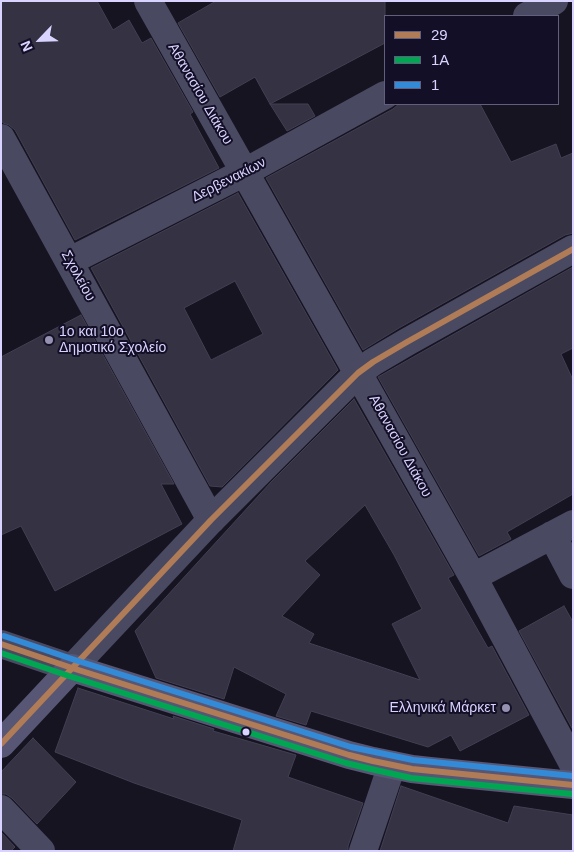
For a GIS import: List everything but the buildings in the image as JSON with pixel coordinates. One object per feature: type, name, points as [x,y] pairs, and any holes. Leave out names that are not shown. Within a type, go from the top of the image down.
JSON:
[{"type":"main road","points":[[1,744],[72,668],[349,755],[430,771],[573,785]]},
{"type":"street","name":"Αθανασίου Διάκου","points":[[148,1],[473,577],[573,764]]},
{"type":"street","points":[[529,15],[554,1]]},
{"type":"street","name":"Δερβενακίων","points":[[70,261],[245,172],[384,96]]},
{"type":"street","name":"Σχολείου","points":[[1,138],[211,520]]},
{"type":"street","points":[[1,644],[72,668],[211,520],[358,373],[400,345],[573,249]]},
{"type":"street","points":[[473,577],[563,530],[573,575]]},
{"type":"street","points":[[363,851],[392,765]]},
{"type":"street","points":[[1,810],[41,851]]},
{"type":"transit line","name":"29","points":[[1,744],[211,520],[358,373],[407,342],[573,249]]},
{"type":"transit line","name":"1","points":[[4,636],[351,747],[413,760],[573,776]]},
{"type":"transit line","name":"29","points":[[1,644],[72,668],[373,761],[412,769],[573,785]]},
{"type":"transit line","name":"1Α","points":[[1,653],[346,763],[411,778],[572,794]]},
{"type":"place","name":"1ο και 10ο Δημοτικό Σχολείο","points":[[49,340]]},
{"type":"place","name":"Ελληνικά Μάρκετ","points":[[506,708]]}]
